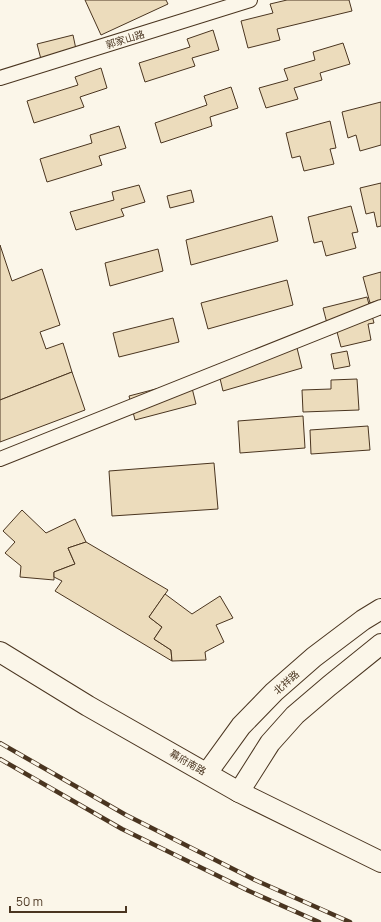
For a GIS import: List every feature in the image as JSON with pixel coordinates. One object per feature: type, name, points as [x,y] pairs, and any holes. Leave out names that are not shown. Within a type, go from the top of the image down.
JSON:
[{"type":"street","name":"郭家山路","points":[[0,78],[250,0]]},
{"type":"street","points":[[0,460],[381,307]]},
{"type":"street","name":"北祥路","points":[[207,773],[241,726],[274,692],[314,657],[381,608]]},
{"type":"street","points":[[239,792],[270,743],[296,715],[381,644]]},
{"type":"street","name":"幕府南路","points":[[0,652],[88,706],[239,792],[381,862]]},
{"type":"street","points":[[295,674],[294,684],[297,693],[306,696],[317,696]]},
{"type":"building","points":[[85,0],[166,0],[168,4],[101,35]]},
{"type":"building","points":[[287,0],[349,0],[352,11],[277,29],[280,40],[248,48],[241,21],[273,13],[270,4]]},
{"type":"building","points":[[213,30],[219,50],[192,58],[195,66],[145,82],[139,63],[190,47],[187,39]]},
{"type":"building","points":[[73,35],[77,54],[42,63],[37,44]]},
{"type":"building","points":[[343,43],[350,64],[320,73],[322,80],[294,88],[298,99],[266,108],[259,88],[288,80],[284,69],[315,60],[313,52]]},
{"type":"building","points":[[101,68],[107,88],[80,97],[84,107],[34,123],[27,101],[78,85],[75,77]]},
{"type":"building","points":[[231,87],[238,108],[210,117],[212,126],[161,143],[155,123],[207,105],[204,96]]},
{"type":"building","points":[[381,102],[381,145],[360,151],[356,135],[348,138],[342,112]]},
{"type":"building","points":[[330,121],[336,148],[330,149],[334,164],[304,171],[300,156],[292,158],[286,133]]},
{"type":"building","points":[[119,126],[126,148],[99,156],[102,165],[47,182],[40,159],[92,143],[90,135]]},
{"type":"building","points":[[381,183],[381,226],[377,227],[374,212],[366,214],[360,188]]},
{"type":"building","points":[[139,185],[145,202],[121,209],[124,216],[76,230],[70,212],[114,200],[112,192]]},
{"type":"building","points":[[191,190],[194,202],[170,208],[167,196]]},
{"type":"building","points":[[351,206],[358,232],[352,233],[356,248],[326,256],[322,241],[314,243],[308,217]]},
{"type":"building","points":[[272,216],[278,241],[191,265],[186,240]]},
{"type":"building","points":[[0,245],[12,281],[42,269],[60,325],[40,332],[46,349],[63,343],[72,372],[0,400]]},
{"type":"building","points":[[158,249],[163,271],[110,286],[105,263]]},
{"type":"building","points":[[381,272],[381,316],[377,301],[370,303],[363,277]]},
{"type":"building","points":[[287,280],[293,305],[208,329],[201,303]]},
{"type":"building","points":[[367,297],[374,323],[368,324],[371,340],[341,347],[337,332],[330,335],[323,308]]},
{"type":"building","points":[[173,318],[179,342],[119,357],[113,333]]},
{"type":"building","points":[[296,344],[302,368],[223,391],[217,366]]},
{"type":"building","points":[[347,351],[350,366],[334,369],[331,354]]},
{"type":"building","points":[[72,372],[85,410],[0,442],[0,400]]},
{"type":"building","points":[[357,379],[359,410],[303,412],[302,390],[331,389],[331,380]]},
{"type":"building","points":[[190,380],[196,404],[135,420],[129,396]]},
{"type":"building","points":[[303,416],[305,448],[240,453],[238,421]]},
{"type":"building","points":[[368,426],[370,450],[311,454],[310,430]]},
{"type":"building","points":[[214,463],[218,509],[112,516],[109,471]]},
{"type":"building","points":[[22,510],[46,533],[75,519],[86,542],[68,548],[75,564],[54,572],[54,580],[20,577],[21,566],[5,553],[15,542],[3,531]]},
{"type":"building","points":[[86,542],[168,590],[149,617],[162,627],[154,639],[171,650],[172,661],[55,591],[62,581],[54,577],[54,572],[75,564],[68,548]]},
{"type":"building","points":[[165,594],[192,614],[220,596],[233,618],[216,625],[224,642],[205,652],[206,660],[172,661],[171,650],[154,639],[162,627],[149,617]]},
{"type":"railway","points":[[0,743],[126,815],[255,880],[350,922]]},
{"type":"railway","points":[[0,759],[122,829],[249,891],[319,922]]}]
